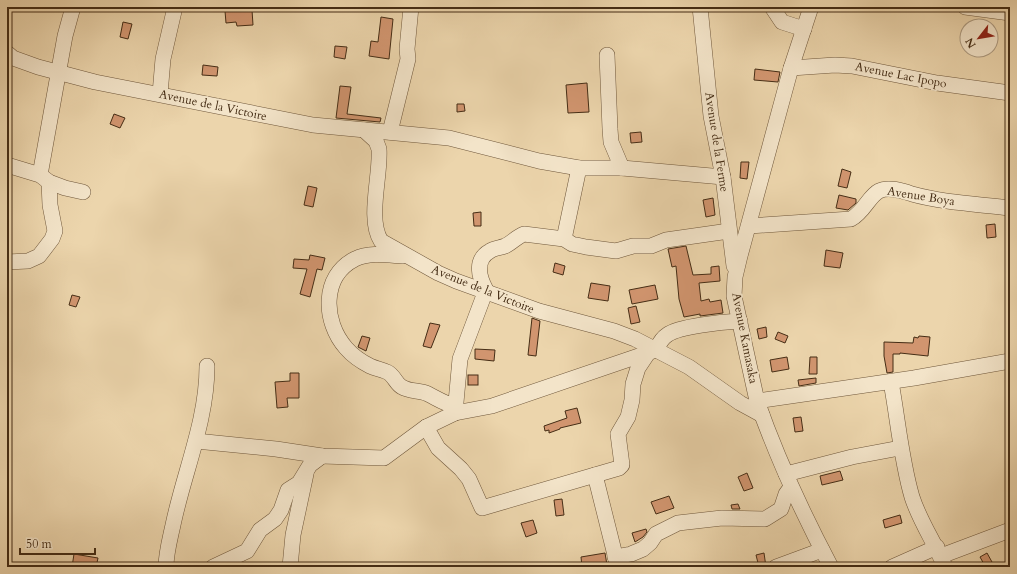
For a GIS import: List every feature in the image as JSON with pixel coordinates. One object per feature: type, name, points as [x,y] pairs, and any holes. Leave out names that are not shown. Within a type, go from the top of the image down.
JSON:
[{"type":"street","points":[[7,262],[28,261],[39,256],[56,231],[45,179],[59,72],[65,36],[73,7]]},
{"type":"street","points":[[160,94],[163,59],[175,7]]},
{"type":"street","points":[[390,132],[408,60],[407,49],[411,7]]},
{"type":"street","name":"Avenue de la Ferme","points":[[700,7],[711,116],[723,177],[735,277]]},
{"type":"street","points":[[772,7],[777,17],[782,22],[804,29]]},
{"type":"street","name":"Avenue Kamasaka","points":[[810,7],[791,68],[735,277],[734,296],[757,401],[762,416],[788,480],[831,567]]},
{"type":"street","points":[[965,7],[1010,13]]},
{"type":"street","name":"Avenue de la Victoire","points":[[7,53],[13,58],[31,65],[95,82],[312,125],[364,130],[376,142],[379,149],[379,173],[375,205],[378,237],[381,241],[438,273],[539,311],[614,331],[652,351],[689,367],[740,403],[762,416]]},
{"type":"street","points":[[606,55],[610,129],[612,142],[622,168]]},
{"type":"street","name":"Avenue Lac Ipopo","points":[[791,68],[835,65],[852,66],[937,83],[1010,93]]},
{"type":"street","points":[[364,130],[449,138],[539,161],[578,168],[622,168],[723,177]]},
{"type":"street","points":[[7,165],[83,192]]},
{"type":"street","points":[[564,239],[578,168]]},
{"type":"street","name":"Avenue Boya","points":[[749,226],[851,219],[860,214],[878,191],[885,189],[903,191],[935,200],[1010,208]]},
{"type":"street","points":[[455,410],[460,359],[486,290],[479,279],[479,265],[488,252],[510,244],[524,234],[564,239],[579,245],[606,251],[616,251],[633,246],[651,246],[666,240],[729,231]]},
{"type":"street","points":[[407,256],[374,254],[355,259],[342,268],[332,281],[330,290],[330,314],[339,339],[356,357],[371,366],[388,372],[400,386],[428,394],[455,410]]},
{"type":"street","points":[[426,427],[438,448],[461,469],[468,479],[482,508],[619,468],[622,465],[618,434],[628,417],[633,384],[638,368],[668,334],[706,324],[740,320]]},
{"type":"street","points":[[196,441],[276,449],[322,456],[384,458],[426,427],[455,410],[492,406],[652,351]]},
{"type":"street","points":[[757,401],[890,382],[1010,361]]},
{"type":"street","points":[[166,567],[168,546],[177,504],[196,441],[206,390],[207,366]]},
{"type":"street","points":[[890,382],[900,448],[917,510],[941,557]]},
{"type":"street","points":[[595,475],[617,562],[643,549],[650,543],[656,534],[678,523],[708,519],[765,518],[781,509],[786,494],[788,480],[852,457],[900,448]]},
{"type":"street","points":[[290,567],[293,535],[306,474],[310,465],[322,456]]},
{"type":"street","points":[[213,567],[247,551],[260,530],[275,519],[281,510],[288,490],[299,483],[306,474]]},
{"type":"street","points":[[892,567],[941,557],[1010,530]]},
{"type":"street","points":[[776,567],[822,550]]},
{"type":"building","points":[[252,10],[253,25],[237,26],[236,22],[226,23],[225,11]]},
{"type":"building","points":[[381,17],[393,19],[389,59],[369,56],[371,41],[378,42]]},
{"type":"building","points":[[123,22],[132,24],[128,39],[120,37]]},
{"type":"building","points":[[335,46],[347,47],[345,59],[334,57]]},
{"type":"building","points":[[203,65],[218,67],[217,76],[202,75]]},
{"type":"building","points":[[755,69],[780,72],[778,82],[754,80]]},
{"type":"building","points":[[587,83],[589,112],[568,113],[566,85]]},
{"type":"building","points":[[340,86],[351,87],[347,114],[381,118],[380,122],[336,118]]},
{"type":"building","points":[[457,104],[464,104],[465,111],[457,112]]},
{"type":"building","points":[[114,114],[125,118],[120,128],[110,124]]},
{"type":"building","points":[[641,132],[642,142],[631,143],[630,133]]},
{"type":"building","points":[[741,162],[749,162],[747,179],[740,178]]},
{"type":"building","points":[[842,169],[851,172],[847,188],[838,186]]},
{"type":"building","points":[[308,186],[317,188],[313,207],[304,205]]},
{"type":"building","points":[[839,195],[856,199],[856,203],[848,210],[836,208]]},
{"type":"building","points":[[713,198],[715,215],[706,217],[703,200]]},
{"type":"building","points":[[481,212],[481,226],[474,226],[473,213]]},
{"type":"building","points":[[995,224],[996,237],[987,238],[986,225]]},
{"type":"building","points":[[686,246],[693,275],[711,274],[711,267],[719,266],[720,281],[699,283],[701,301],[709,299],[710,302],[721,300],[723,313],[700,316],[700,314],[684,317],[679,299],[676,266],[672,267],[668,249]]},
{"type":"building","points":[[826,250],[843,253],[840,268],[824,266]]},
{"type":"building","points":[[310,255],[325,258],[322,270],[317,269],[310,297],[300,294],[307,269],[293,268],[294,259],[309,260]]},
{"type":"building","points":[[555,263],[565,266],[563,275],[553,272]]},
{"type":"building","points":[[591,283],[610,286],[608,301],[588,298]]},
{"type":"building","points":[[655,285],[658,299],[632,304],[629,290]]},
{"type":"building","points":[[72,295],[80,297],[76,307],[69,305]]},
{"type":"building","points":[[636,306],[640,322],[631,324],[628,308]]},
{"type":"building","points":[[532,318],[540,321],[536,356],[528,355]]},
{"type":"building","points":[[430,323],[440,325],[431,348],[423,346]]},
{"type":"building","points":[[766,327],[767,337],[759,339],[757,329]]},
{"type":"building","points":[[778,332],[788,336],[785,343],[775,339]]},
{"type":"building","points":[[362,336],[370,338],[366,351],[358,347]]},
{"type":"building","points":[[919,336],[930,337],[928,356],[900,353],[893,354],[893,372],[887,373],[884,356],[884,342],[913,343],[914,337],[918,338]]},
{"type":"building","points":[[475,349],[495,350],[494,361],[475,359]]},
{"type":"building","points":[[787,357],[789,369],[772,372],[770,360]]},
{"type":"building","points":[[810,357],[817,357],[817,374],[809,374]]},
{"type":"building","points":[[290,373],[299,373],[299,398],[287,398],[288,407],[277,408],[275,382],[290,381]]},
{"type":"building","points":[[468,375],[478,375],[478,385],[468,385]]},
{"type":"building","points":[[816,378],[816,383],[799,386],[798,380]]},
{"type":"building","points":[[577,408],[581,423],[560,428],[549,433],[549,430],[545,431],[544,426],[567,418],[565,411]]},
{"type":"building","points":[[801,417],[803,431],[795,432],[793,418]]},
{"type":"building","points":[[840,471],[843,480],[822,485],[820,476]]},
{"type":"building","points":[[747,473],[753,488],[744,491],[738,477]]},
{"type":"building","points":[[669,496],[674,508],[656,514],[651,502]]},
{"type":"building","points":[[562,499],[564,515],[556,516],[554,500]]},
{"type":"building","points":[[738,504],[740,509],[732,509],[731,505]]},
{"type":"building","points":[[900,515],[902,523],[885,528],[883,520]]},
{"type":"building","points":[[533,520],[537,533],[526,537],[521,523]]},
{"type":"building","points":[[646,529],[647,532],[643,537],[635,542],[632,533]]},
{"type":"building","points":[[605,553],[607,565],[582,567],[581,557]]},
{"type":"building","points":[[764,553],[766,567],[759,567],[756,555]]},
{"type":"building","points":[[987,553],[992,562],[985,566],[980,557]]},
{"type":"building","points":[[74,554],[98,558],[96,567],[72,567]]}]
